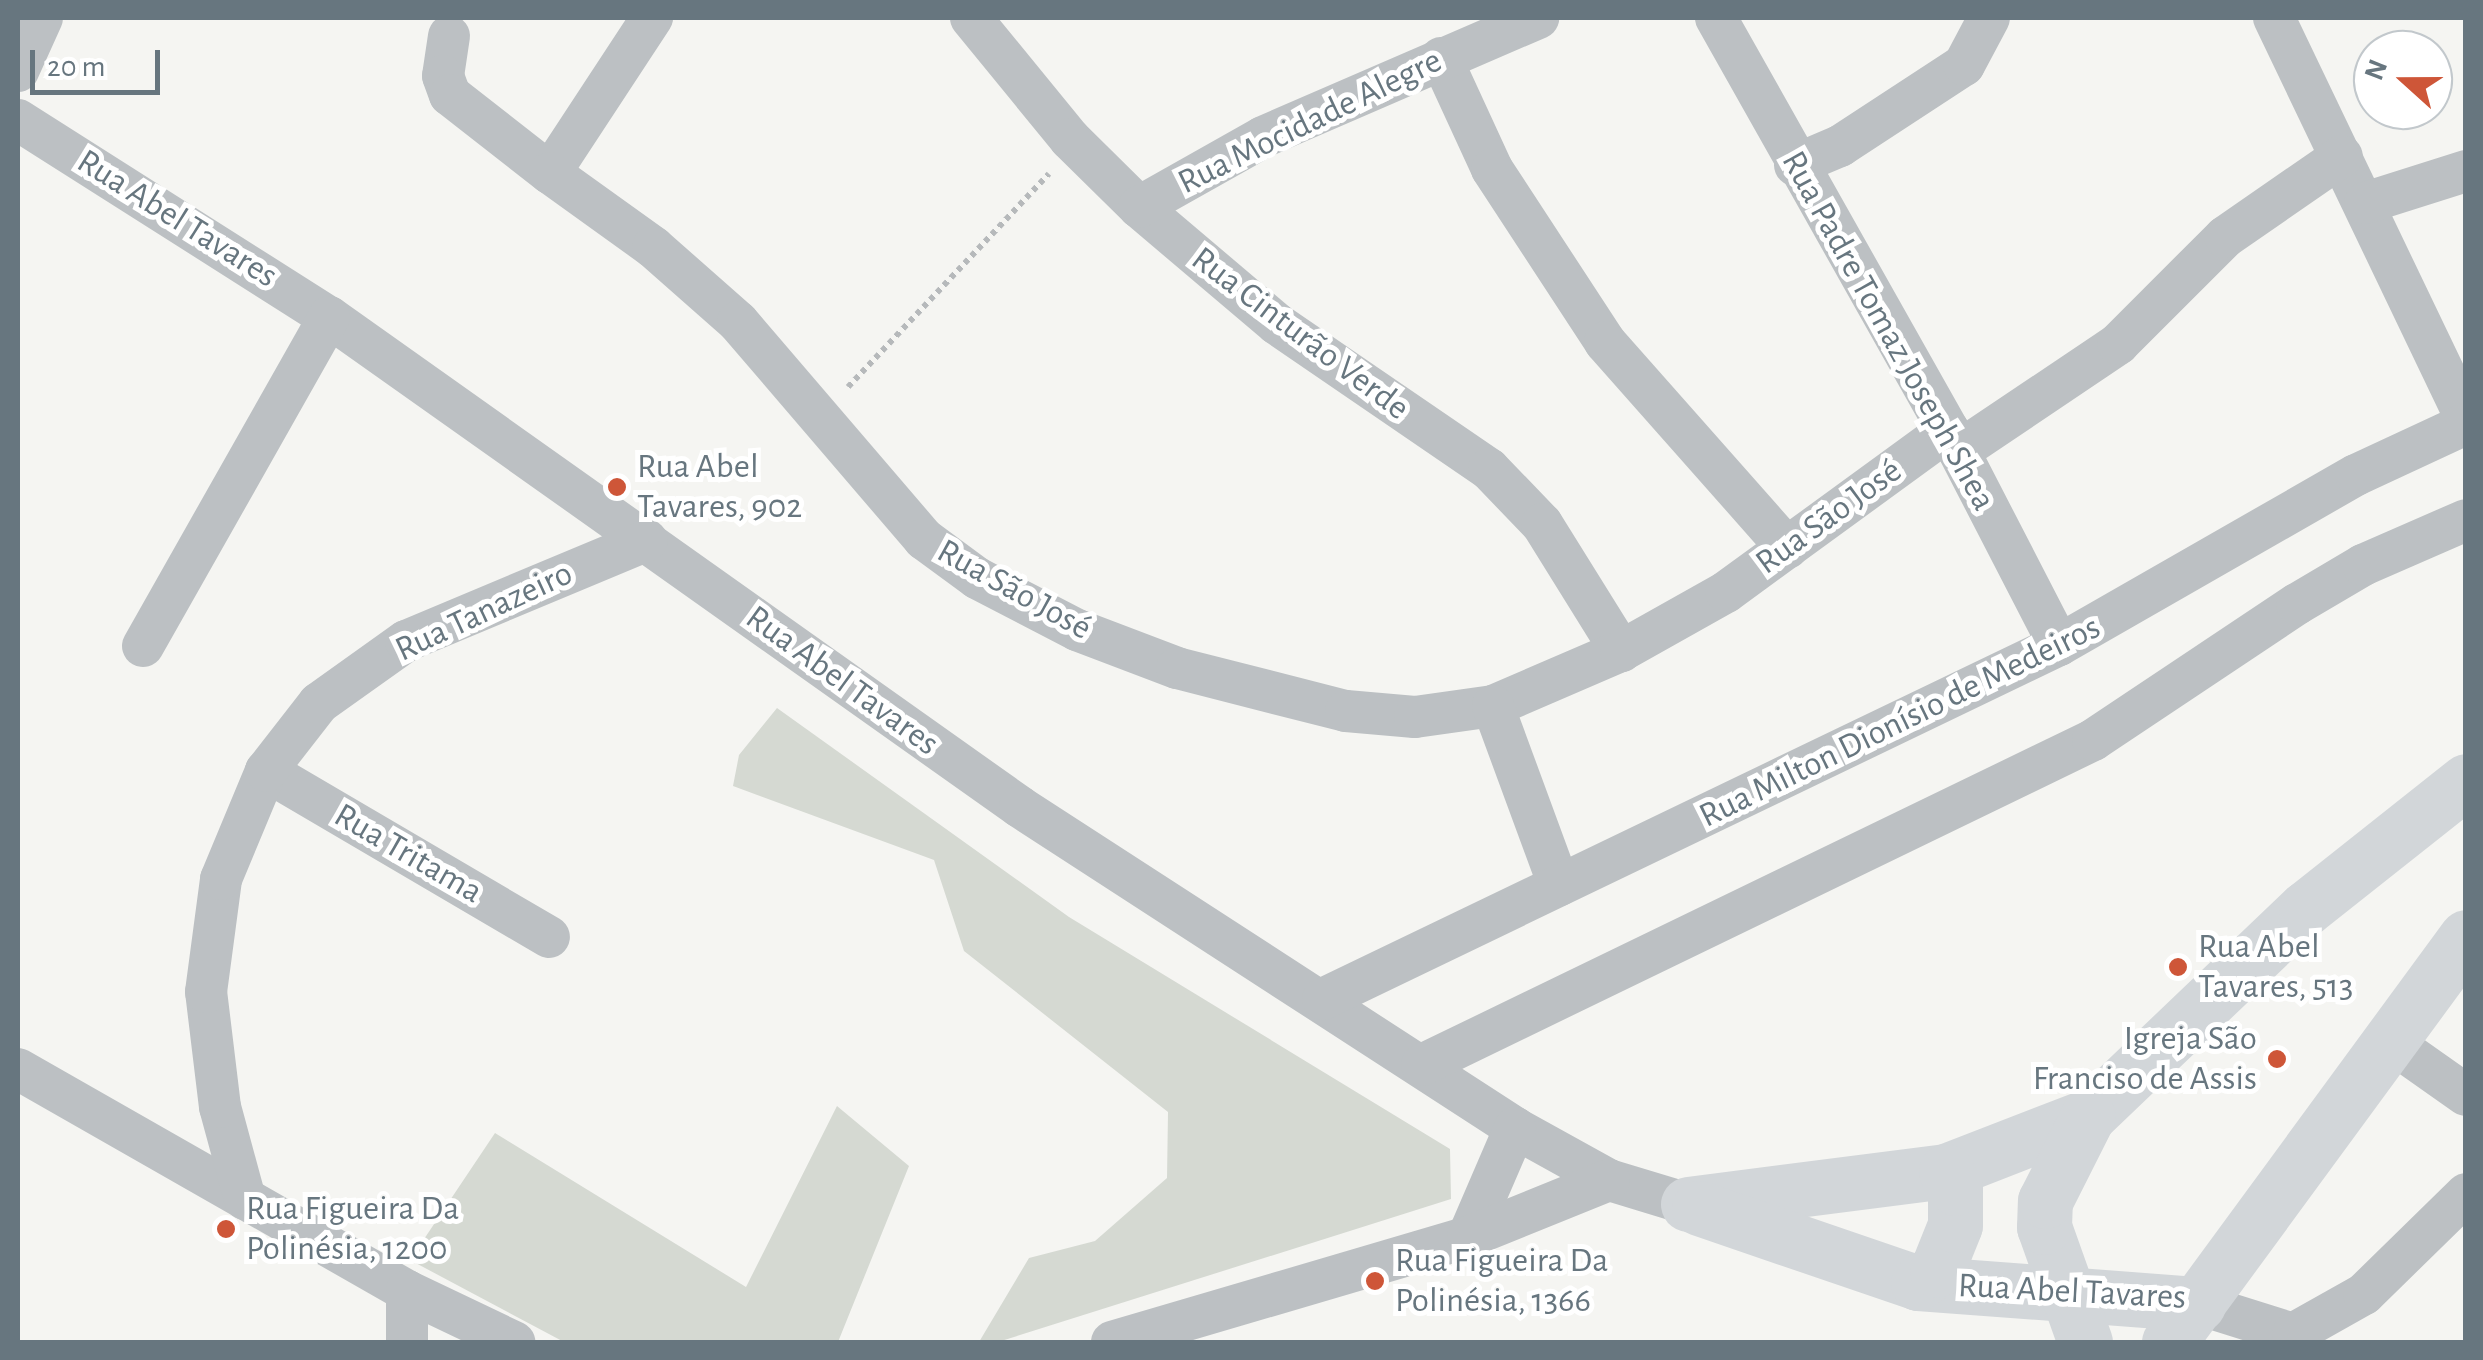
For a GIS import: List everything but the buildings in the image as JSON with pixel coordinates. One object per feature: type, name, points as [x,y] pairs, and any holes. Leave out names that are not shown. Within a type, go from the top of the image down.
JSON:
[{"type":"main road","name":"Rua Abel Tavares","points":[[1688,1204],[1946,1171],[2088,1116],[2306,908],[2443,813],[2466,781]]},
{"type":"main road","name":"Rua Abel Tavares","points":[[1688,1204],[1918,1283],[2079,1321],[2183,1323],[2466,937]]},
{"type":"main road","points":[[2079,1321],[2044,1227],[2045,1201],[2088,1116]]},
{"type":"main road","points":[[1918,1283],[1936,1270],[1956,1225],[1956,1188],[1946,1171]]},
{"type":"street","points":[[18,71],[42,18]]},
{"type":"street","points":[[450,36],[444,76],[450,95],[550,173],[652,18]]},
{"type":"street","name":"Rua Cinturão Verde","points":[[971,18],[1070,139],[1139,207],[1277,324],[1490,468],[1542,524],[1621,651]]},
{"type":"street","name":"Rua Mocidade Alegre","points":[[1139,207],[1264,136],[1538,18]]},
{"type":"street","name":"Rua Padre Tomaz Joseph Shea","points":[[1716,18],[1795,166],[1954,440],[2060,645]]},
{"type":"street","points":[[1795,166],[1840,146],[1964,65],[1989,18]]},
{"type":"street","name":"Rua Milton Dionísio de Medeiros","points":[[1323,999],[2060,645],[2356,475],[2466,421],[2274,18]]},
{"type":"street","points":[[1442,58],[1492,169],[1605,342],[1787,548]]},
{"type":"street","name":"Rua Abel Tavares","points":[[18,120],[329,317],[1005,797],[1323,999],[1514,1128],[1609,1180],[1688,1204]]},
{"type":"street","name":"Rua São José","points":[[550,173],[653,248],[738,322],[924,539],[977,578],[1077,630],[1270,696],[1346,712],[1415,717],[1493,706],[1674,625],[1954,440],[2118,344],[2225,237],[2342,156]]},
{"type":"street","points":[[2365,203],[2466,171]]},
{"type":"street","points":[[143,646],[329,317]]},
{"type":"street","points":[[1422,1065],[2093,740],[2297,604],[2363,565],[2466,520]]},
{"type":"street","name":"Rua Tanazeiro","points":[[245,1200],[220,1107],[206,992],[221,878],[266,772],[319,703],[406,642],[646,540]]},
{"type":"street","points":[[1493,706],[1559,886]]},
{"type":"street","name":"Rua Tritama","points":[[266,772],[550,937]]},
{"type":"street","points":[[2388,1040],[2466,1096]]},
{"type":"street","points":[[18,1069],[406,1291],[514,1342]]},
{"type":"street","points":[[1468,1237],[1514,1128]]},
{"type":"street","points":[[1112,1342],[1468,1237],[1609,1180]]},
{"type":"street","points":[[2183,1323],[2292,1338],[2364,1294],[2466,1194]]},
{"type":"street","points":[[406,1291],[407,1342]]},
{"type":"path","points":[[820,416],[1043,184],[1070,139]]},
{"type":"shaded area","points":[[777,708],[1069,917],[1450,1149],[1451,1199],[998,1342],[979,1342],[1029,1258],[1095,1241],[1167,1178],[1168,1112],[964,951],[934,860],[733,786],[739,755]]},
{"type":"shaded area","points":[[837,1106],[909,1166],[838,1342],[564,1342],[410,1260],[495,1133],[746,1287]]},
{"type":"place","name":"Rua Abel Tavares, 902","points":[[617,487]]},
{"type":"place","name":"Rua Abel Tavares, 513","points":[[2178,967]]},
{"type":"place","name":"Igreja São Franciso de Assis","points":[[2277,1059]]},
{"type":"place","name":"Rua Figueira Da Polinésia, 1200","points":[[226,1229]]},
{"type":"place","name":"Rua Figueira Da Polinésia, 1366","points":[[1375,1281]]}]
